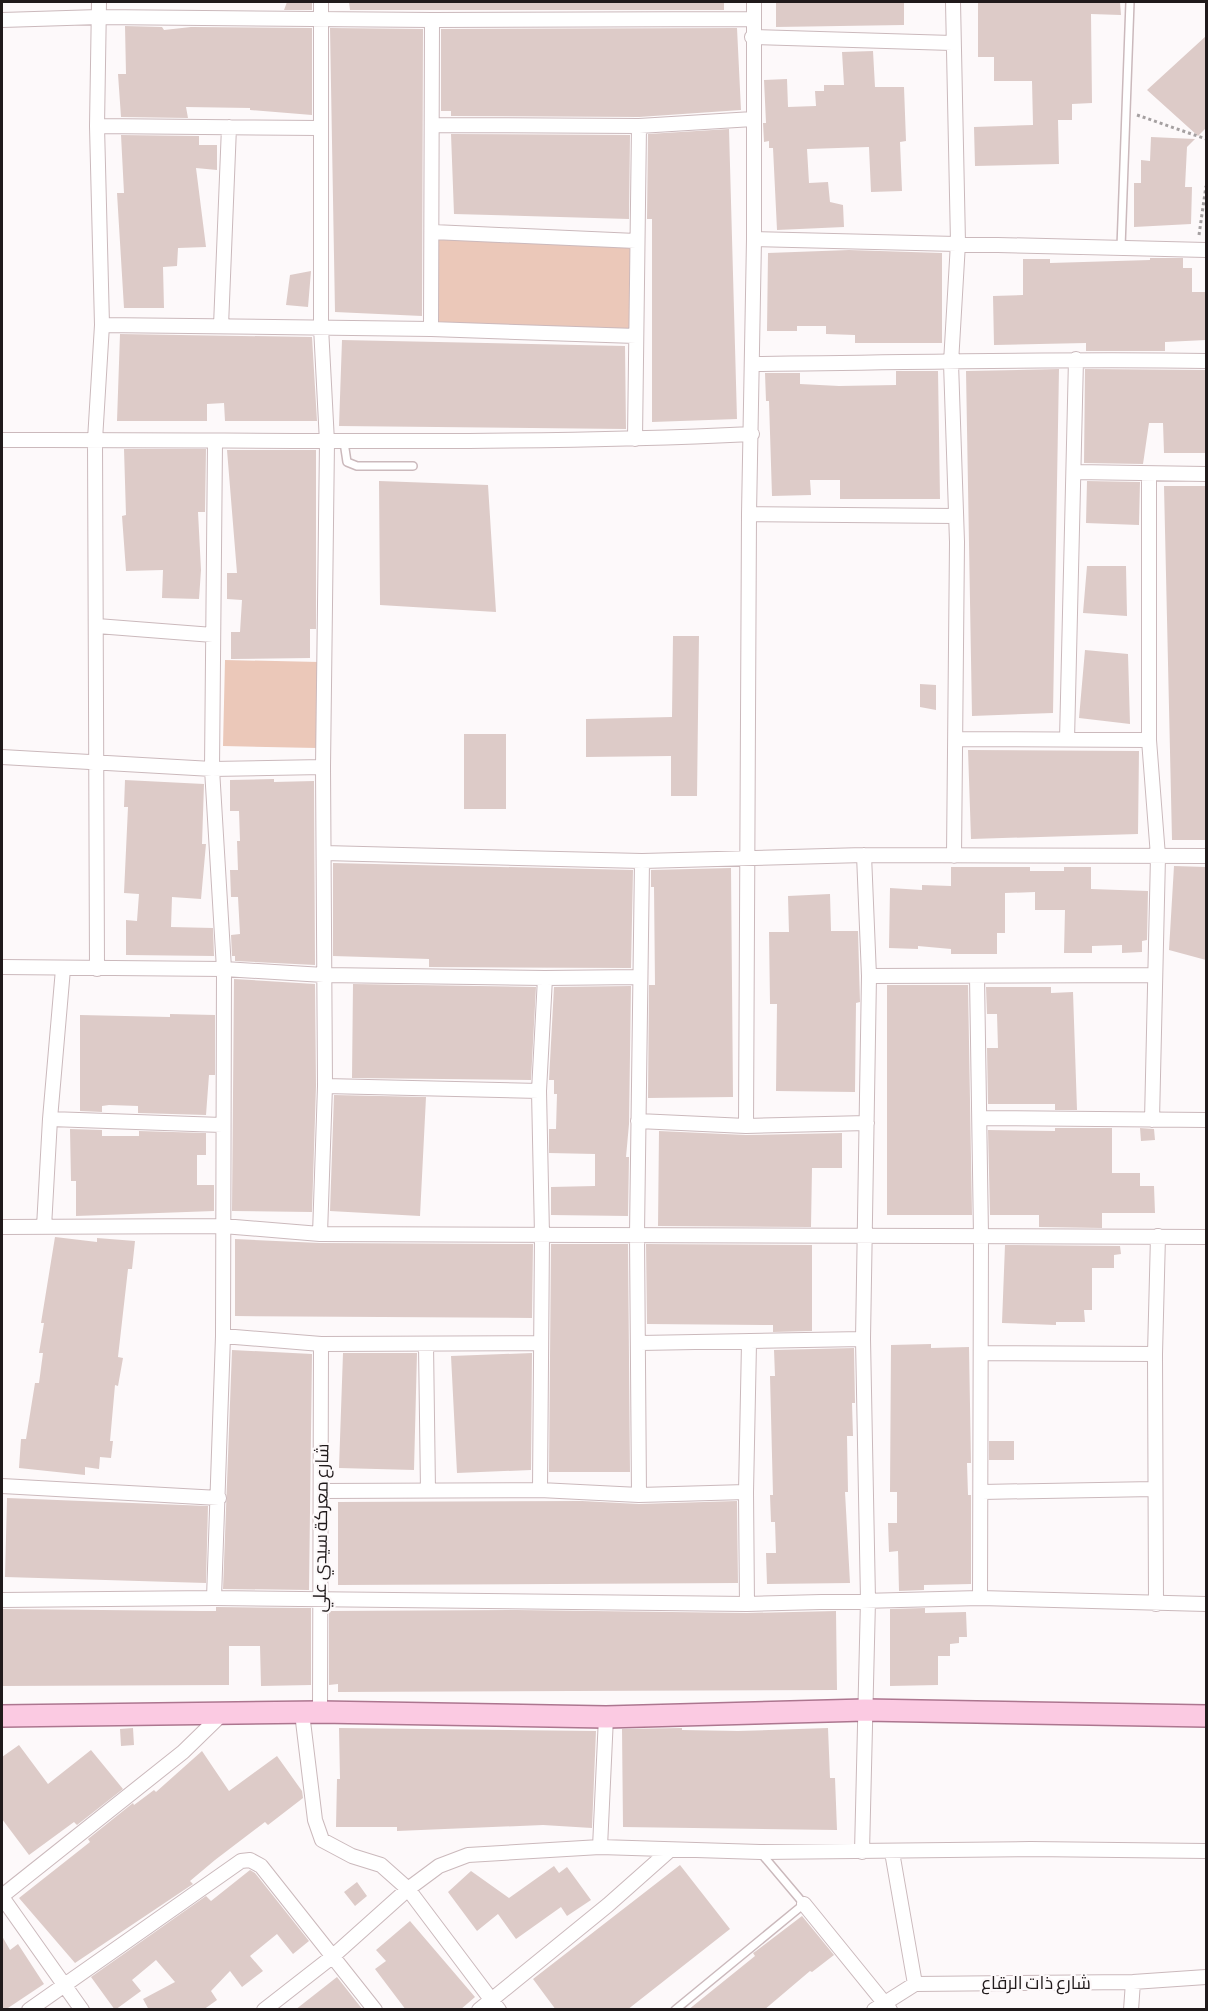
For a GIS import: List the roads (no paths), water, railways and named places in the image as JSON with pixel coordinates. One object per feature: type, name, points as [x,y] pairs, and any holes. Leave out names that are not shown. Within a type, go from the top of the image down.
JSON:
[{"type":"main road","points":[[2,1716],[221,1715],[311,1712],[606,1717],[865,1710],[1206,1716]]},
{"type":"street","points":[[97,969],[95,440],[102,325],[97,126],[99,2]]},
{"type":"street","points":[[320,1234],[325,1086],[323,767],[327,442],[321,327],[319,128],[321,2]]},
{"type":"street","points":[[746,1126],[746,858],[754,239],[752,38],[754,2]]},
{"type":"street","points":[[953,2],[952,42],[958,243],[951,363],[955,516],[954,856]]},
{"type":"street","points":[[2,20],[99,17],[432,20],[754,19]]},
{"type":"street","points":[[431,329],[432,20]]},
{"type":"street","points":[[752,38],[952,42]]},
{"type":"street","points":[[433,124],[639,126],[753,119]]},
{"type":"street","points":[[97,126],[319,128]]},
{"type":"street","points":[[635,439],[639,126]]},
{"type":"street","points":[[221,326],[229,127]]},
{"type":"street","points":[[433,232],[636,240]]},
{"type":"street","points":[[754,239],[1202,250]]},
{"type":"street","points":[[102,325],[431,329],[636,336]]},
{"type":"street","points":[[752,364],[951,363],[1076,359],[1206,361]]},
{"type":"street","points":[[1066,740],[1075,472],[1076,359]]},
{"type":"street","points":[[2,440],[344,442],[635,439],[752,434]]},
{"type":"street","points":[[214,1598],[224,1336],[222,1125],[224,969],[212,769],[215,442]]},
{"type":"street","points":[[1075,472],[1206,474]]},
{"type":"street","points":[[1149,474],[1149,741],[1158,856],[1153,975],[1152,1120]]},
{"type":"street","points":[[749,514],[955,516]]},
{"type":"street","points":[[97,626],[213,635]]},
{"type":"street","points":[[956,739],[1149,741]]},
{"type":"street","points":[[2,757],[212,769],[323,767]]},
{"type":"street","points":[[324,853],[642,861],[864,855],[1206,856]]},
{"type":"street","points":[[862,1852],[868,1600],[863,1339],[868,976],[864,855]]},
{"type":"street","points":[[639,1495],[640,1343],[637,1234],[642,861]]},
{"type":"street","points":[[2,967],[224,969],[324,975],[639,977]]},
{"type":"street","points":[[45,1227],[50,1119],[63,969]]},
{"type":"street","points":[[868,976],[1153,975]]},
{"type":"street","points":[[977,976],[981,1235],[980,1598]]},
{"type":"street","points":[[540,1490],[542,1235],[539,1091],[545,978]]},
{"type":"street","points":[[325,1086],[539,1091]]},
{"type":"street","points":[[980,1118],[1206,1120]]},
{"type":"street","points":[[50,1119],[222,1125]]},
{"type":"street","points":[[638,1121],[746,1126],[867,1123]]},
{"type":"street","points":[[2,1227],[223,1226],[320,1234],[1206,1237]]},
{"type":"street","points":[[1156,1604],[1154,1489],[1158,1236]]},
{"type":"street","points":[[224,1336],[321,1344],[540,1343]]},
{"type":"street","points":[[640,1343],[749,1343],[863,1339]]},
{"type":"street","points":[[747,1604],[746,1492],[749,1343]]},
{"type":"street","name":"شارع معركة سيدي علي","points":[[321,1344],[320,1599],[311,1712],[315,1820],[322,1840],[352,1856],[381,1865],[408,1889]]},
{"type":"street","points":[[426,1344],[428,1491]]},
{"type":"street","points":[[981,1353],[1155,1354]]},
{"type":"street","points":[[2,1486],[219,1498]]},
{"type":"street","points":[[982,1492],[1154,1489]]},
{"type":"street","points":[[322,1491],[540,1490],[639,1495],[746,1492]]},
{"type":"street","points":[[2,1600],[214,1598],[747,1604],[980,1598],[1206,1604]]},
{"type":"street","points":[[82,2010],[2,1896],[183,1752],[221,1715]]},
{"type":"street","points":[[600,1847],[606,1717]]},
{"type":"street","points":[[264,2010],[332,1957],[408,1889],[439,1866],[455,1858],[600,1847],[760,1852],[1206,1851]]},
{"type":"street","points":[[479,2010],[495,2005],[670,1850]]},
{"type":"street","points":[[892,1852],[915,1984]]},
{"type":"street","points":[[29,2010],[241,1861],[250,1860],[261,1866],[375,2010]]},
{"type":"street","points":[[408,1889],[495,2005]]},
{"type":"street","points":[[804,1904],[882,2007]]},
{"type":"street","name":"شارع ذات الرقاع","points":[[882,2007],[915,1984],[1133,1982],[1206,1977]]},
{"type":"street","points":[[1131,2010],[1133,1982]]},
{"type":"lane","points":[[1121,247],[1130,2]]},
{"type":"lane","points":[[344,442],[347,462],[357,466],[413,466]]},
{"type":"lane","points":[[675,2010],[804,1904],[760,1852]]}]
